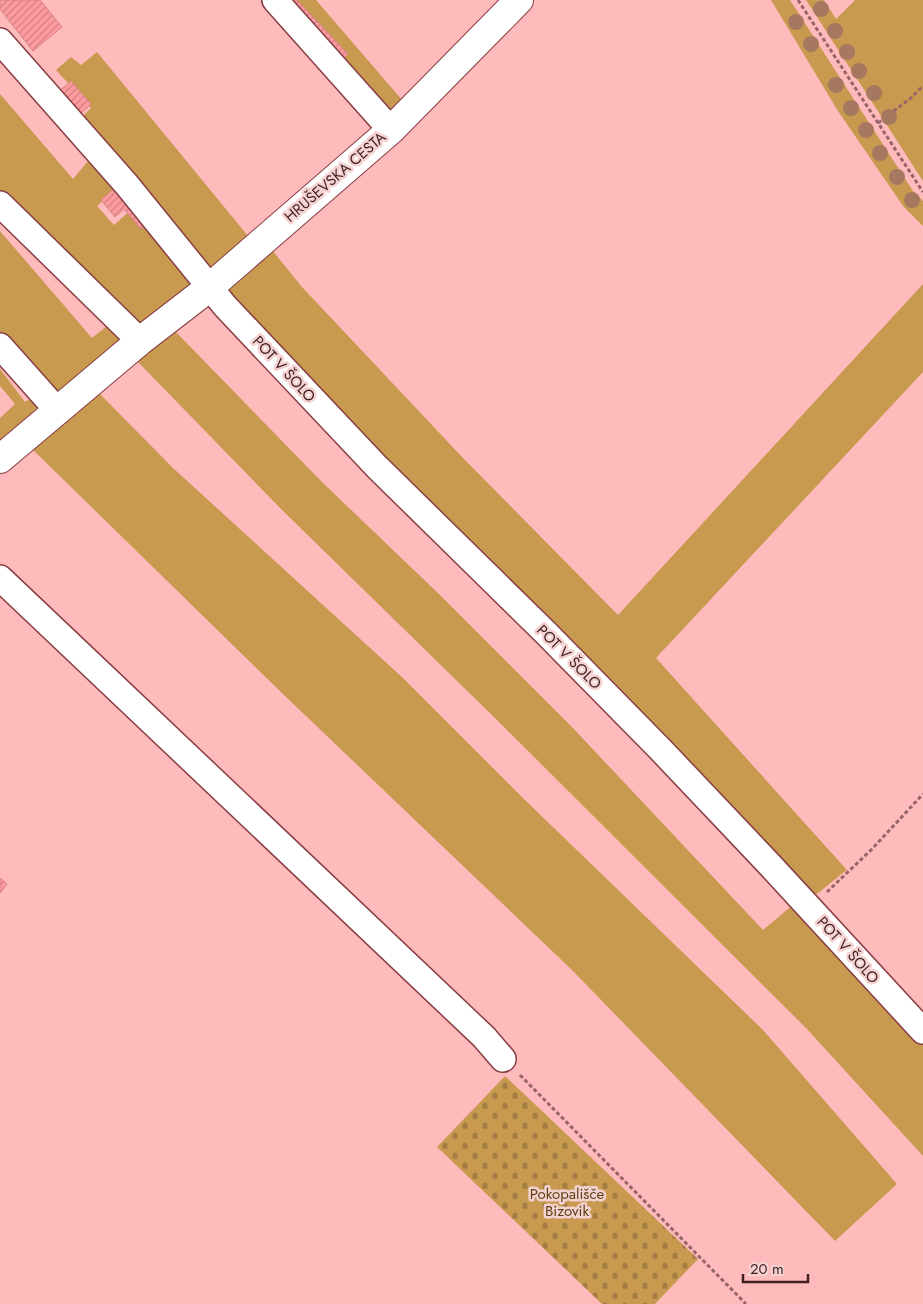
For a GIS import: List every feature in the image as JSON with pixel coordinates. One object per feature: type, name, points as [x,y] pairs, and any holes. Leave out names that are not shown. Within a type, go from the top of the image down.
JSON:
[{"type":"street","points":[[275,0],[391,130]]},
{"type":"street","name":"HRUŠEVSKA CESTA","points":[[0,459],[140,341],[210,287],[391,130],[519,0]]},
{"type":"street","name":"POT V ŠOLO","points":[[0,41],[127,185],[225,306],[377,467],[546,633],[668,757],[923,1032]]},
{"type":"street","points":[[0,204],[140,341]]},
{"type":"street","points":[[0,346],[58,411]]},
{"type":"street","points":[[0,578],[484,1037],[503,1059]]},
{"type":"path","points":[[798,0],[923,192]]},
{"type":"path","points":[[878,123],[911,98],[923,86]]},
{"type":"path","points":[[809,907],[846,876],[923,794]]},
{"type":"path","points":[[503,1059],[746,1304]]},
{"type":"green space","points":[[280,0],[316,0],[403,101],[392,110],[378,106]]},
{"type":"green space","points":[[771,0],[790,0],[913,191],[923,201],[923,226],[903,206],[838,111]]},
{"type":"green space","points":[[806,0],[824,0],[836,19],[855,0],[923,0],[923,181]]},
{"type":"green space","points":[[97,52],[248,236],[216,265],[207,270],[82,117],[91,108],[56,70],[71,57],[81,65]]},
{"type":"green space","points":[[0,94],[73,179],[93,155],[120,185],[97,206],[114,225],[132,209],[191,275],[190,287],[142,326],[99,294],[0,191]]},
{"type":"green space","points":[[0,231],[92,338],[112,322],[122,341],[56,394],[0,336]]},
{"type":"green space","points":[[272,250],[302,287],[463,458],[618,615],[923,284],[923,372],[656,658],[847,870],[812,898],[398,479],[229,296],[230,284]]},
{"type":"green space","points":[[174,330],[322,482],[441,596],[571,726],[763,930],[795,903],[923,1040],[923,1156],[806,1028],[497,720],[281,509],[137,361]]},
{"type":"green space","points":[[0,369],[25,402],[33,397],[37,407],[32,418],[0,441],[0,418],[15,404],[0,386]]},
{"type":"green space","points":[[98,392],[173,468],[403,678],[525,800],[763,1030],[897,1184],[835,1241],[572,970],[285,696],[30,447]]},
{"type":"green space","name":"Pokopališče Bizovik","points":[[505,1076],[698,1259],[655,1304],[602,1304],[437,1147]]},
{"type":"building","points":[[0,0],[40,0],[62,27],[33,51],[0,9]]},
{"type":"building","points":[[295,0],[348,54],[342,60],[290,5]]},
{"type":"building","points":[[71,81],[91,104],[81,113],[89,122],[82,127],[55,95]]},
{"type":"building","points":[[117,186],[147,224],[141,229],[124,209],[115,217],[101,200]]},
{"type":"building","points":[[0,878],[7,884],[0,893]]}]
